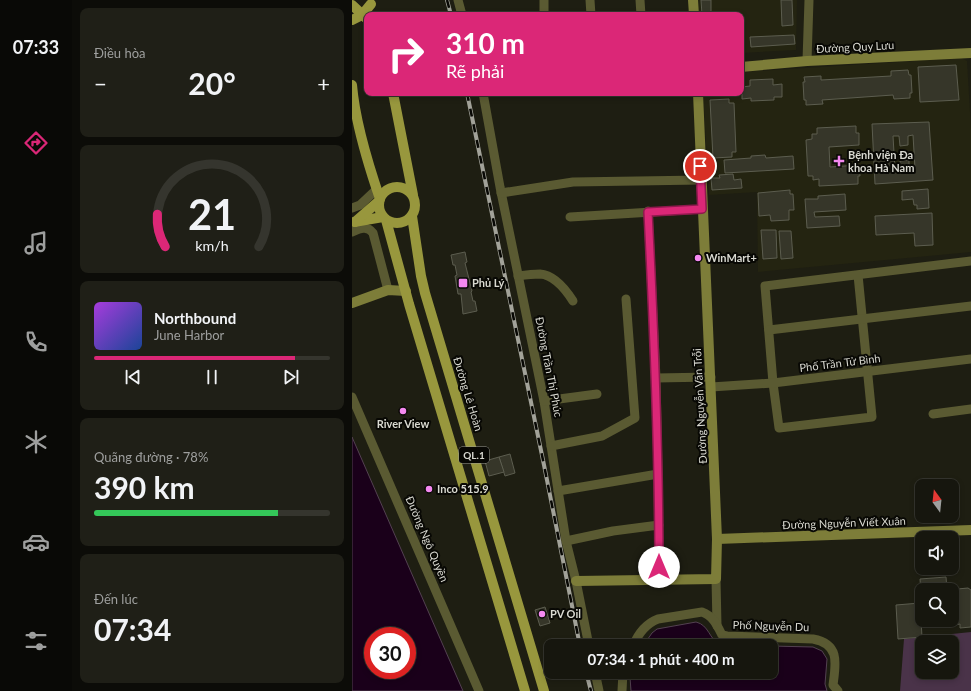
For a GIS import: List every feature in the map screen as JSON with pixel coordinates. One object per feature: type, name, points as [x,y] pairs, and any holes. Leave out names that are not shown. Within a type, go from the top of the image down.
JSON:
[{"type":"main road","points":[[353,0],[352,5],[364,16]]},
{"type":"main road","points":[[371,2],[373,12]]},
{"type":"main road","points":[[367,12],[371,2]]},
{"type":"main road","points":[[352,20],[364,17]]},
{"type":"main road","points":[[352,85],[353,97],[366,152],[379,196],[380,211],[385,218],[397,223],[408,220],[412,216],[416,206],[394,96]]},
{"type":"main road","points":[[353,226],[379,196],[393,187],[404,188],[413,195]]},
{"type":"main road","name":"Đường Lê Hoàn","points":[[412,216],[421,276],[427,299],[544,691]]},
{"type":"main road","points":[[353,226],[385,218]]},
{"type":"main road","name":"QL.1","points":[[385,218],[409,304],[525,691]]},
{"type":"main road","points":[[409,304],[427,299]]},
{"type":"main road","points":[[460,472],[478,468]]},
{"type":"main road","points":[[508,635],[526,630]]},
{"type":"street","points":[[458,0],[461,12]]},
{"type":"street","points":[[544,0],[544,12]]},
{"type":"street","points":[[590,0],[591,12]]},
{"type":"street","points":[[640,0],[641,12]]},
{"type":"street","points":[[693,0],[694,12]]},
{"type":"street","points":[[807,61],[809,0]]},
{"type":"street","name":"Đường Quy Lưu","points":[[744,67],[807,61],[971,53]]},
{"type":"street","name":"Đường Trần Thị Phúc","points":[[484,96],[501,193],[544,401],[566,541],[588,639]]},
{"type":"street","name":"Đường Nguyễn Văn Trỗi","points":[[698,96],[718,539],[716,579]]},
{"type":"street","points":[[501,193],[573,182],[701,180]]},
{"type":"street","points":[[352,208],[379,196]]},
{"type":"street","points":[[570,217],[702,209]]},
{"type":"street","points":[[648,212],[656,378],[659,581]]},
{"type":"street","points":[[353,226],[371,230],[373,233],[388,290]]},
{"type":"street","points":[[858,275],[872,417],[779,428],[773,383],[765,286],[971,261]]},
{"type":"street","points":[[518,276],[542,274],[556,280],[573,301]]},
{"type":"street","points":[[352,303],[388,290],[406,291]]},
{"type":"street","points":[[551,446],[602,436],[635,418],[626,299]]},
{"type":"street","points":[[768,330],[971,306]]},
{"type":"street","name":"Phố Trần Tử Bình","points":[[656,378],[711,382],[773,383],[971,359]]},
{"type":"street","points":[[544,401],[597,394]]},
{"type":"street","name":"Đường Ngô Quyền","points":[[352,397],[479,691]]},
{"type":"street","points":[[933,414],[971,409]]},
{"type":"street","points":[[558,492],[658,474]]},
{"type":"street","points":[[566,541],[613,531],[658,525]]},
{"type":"street","name":"Đường Nguyễn Viết Xuân","points":[[718,539],[971,530]]},
{"type":"street","points":[[576,581],[716,579]]},
{"type":"street","name":"Phố Nguyễn Du","points":[[716,579],[717,626]]},
{"type":"street","name":"Phố Nguyễn Du","points":[[636,639],[646,626],[658,619],[702,612],[709,615],[722,635],[812,639],[820,641],[826,644],[835,656],[836,664],[833,685],[838,691]]},
{"type":"street","points":[[596,679],[599,691]]},
{"type":"street","points":[[622,691],[623,679]]},
{"type":"shaded area","points":[[698,0],[797,0],[796,50],[744,53],[744,12],[699,12]]},
{"type":"shaded area","name":"Bệnh viện Đa khoa Hà Nam","points":[[961,58],[967,61],[971,129],[971,252],[758,272],[757,192],[709,195],[703,96],[744,96],[744,72]]},
{"type":"shaded area","points":[[352,437],[463,691],[352,691]]},
{"type":"shaded area","points":[[696,622],[704,626],[713,639],[648,639],[657,629]]},
{"type":"shaded area","points":[[971,632],[971,691],[900,691],[904,639],[915,638],[915,679],[959,679],[959,635],[942,635]]},
{"type":"shaded area","points":[[778,646],[813,647],[822,651],[827,659],[825,684],[827,691],[631,691],[630,679],[778,679]]},
{"type":"building","points":[[701,0],[711,0],[711,12],[702,12]]},
{"type":"building","points":[[781,0],[792,0],[793,25],[782,26]]},
{"type":"building","points":[[794,35],[795,44],[751,47],[750,37]]},
{"type":"building","points":[[956,65],[959,100],[920,102],[918,67]]},
{"type":"building","points":[[908,70],[909,75],[911,75],[912,93],[910,93],[910,98],[894,99],[893,95],[822,100],[823,104],[806,105],[806,100],[804,100],[804,77],[821,76],[821,80],[891,76],[891,71]]},
{"type":"building","points":[[773,79],[773,85],[782,84],[782,97],[774,97],[774,100],[751,101],[751,98],[742,99],[742,96],[744,96],[744,87],[750,86],[750,80]]},
{"type":"building","points":[[729,99],[729,103],[734,103],[736,152],[732,152],[732,157],[713,158],[710,100]]},
{"type":"building","points":[[929,122],[933,180],[875,184],[872,124]],"holes":[[[913,135],[915,169],[909,170],[909,160],[900,161],[901,170],[895,170],[893,136],[899,136],[900,146],[908,145],[908,136]]]},
{"type":"building","points":[[856,126],[856,133],[859,133],[859,145],[829,147],[830,167],[859,165],[860,176],[858,176],[858,184],[819,186],[819,179],[813,180],[813,176],[808,176],[806,140],[812,139],[812,134],[817,134],[817,128]]},
{"type":"building","points":[[765,155],[766,158],[793,156],[794,169],[725,173],[724,160],[751,158],[751,156]]},
{"type":"building","points":[[733,174],[734,180],[741,179],[742,188],[712,190],[711,178],[720,178],[719,175]]},
{"type":"building","points":[[928,189],[929,208],[917,209],[917,205],[914,205],[913,199],[902,200],[902,191]]},
{"type":"building","points":[[790,190],[790,194],[793,194],[794,210],[789,210],[789,220],[771,221],[770,215],[759,216],[758,193]]},
{"type":"building","points":[[845,194],[846,210],[814,212],[815,217],[839,216],[840,226],[807,228],[805,199],[818,199],[818,196]]},
{"type":"building","points":[[932,213],[933,245],[915,246],[914,233],[876,235],[875,216]]},
{"type":"building","points":[[761,230],[776,230],[777,258],[763,259]]},
{"type":"building","points":[[779,231],[791,231],[793,258],[781,259]]},
{"type":"building","points":[[465,252],[467,262],[465,263],[473,301],[475,301],[477,311],[463,314],[461,294],[458,294],[455,276],[457,275],[451,255]]},
{"type":"building","points":[[510,454],[515,473],[505,476],[499,457]]},
{"type":"building","points":[[499,457],[504,472],[489,476],[485,461]]},
{"type":"building","points":[[946,577],[946,583],[920,583],[920,579]]},
{"type":"building","points":[[968,588],[971,590],[971,627],[960,628],[959,589]]},
{"type":"building","points":[[915,603],[915,627],[921,627],[922,635],[915,635],[915,638],[898,639],[896,605]]},
{"type":"building","points":[[545,607],[550,623],[540,626],[535,610]]},
{"type":"railway","points":[[447,0],[450,12]]},
{"type":"railway","points":[[468,96],[579,639]]},
{"type":"railway","points":[[588,679],[591,691]]},
{"type":"place","name":"Bệnh viện Đa khoa Hà Nam","points":[[839,161]]},
{"type":"place","name":"WinMart+","points":[[698,258]]},
{"type":"place","name":"Phủ Lý","points":[[463,283]]},
{"type":"place","name":"River View","points":[[403,411]]},
{"type":"place","name":"Inco 515.9","points":[[429,489]]},
{"type":"place","name":"PV Oil","points":[[542,614]]},
{"type":"route","points":[[659,567],[656,378],[648,212],[702,209],[700,166]]}]
